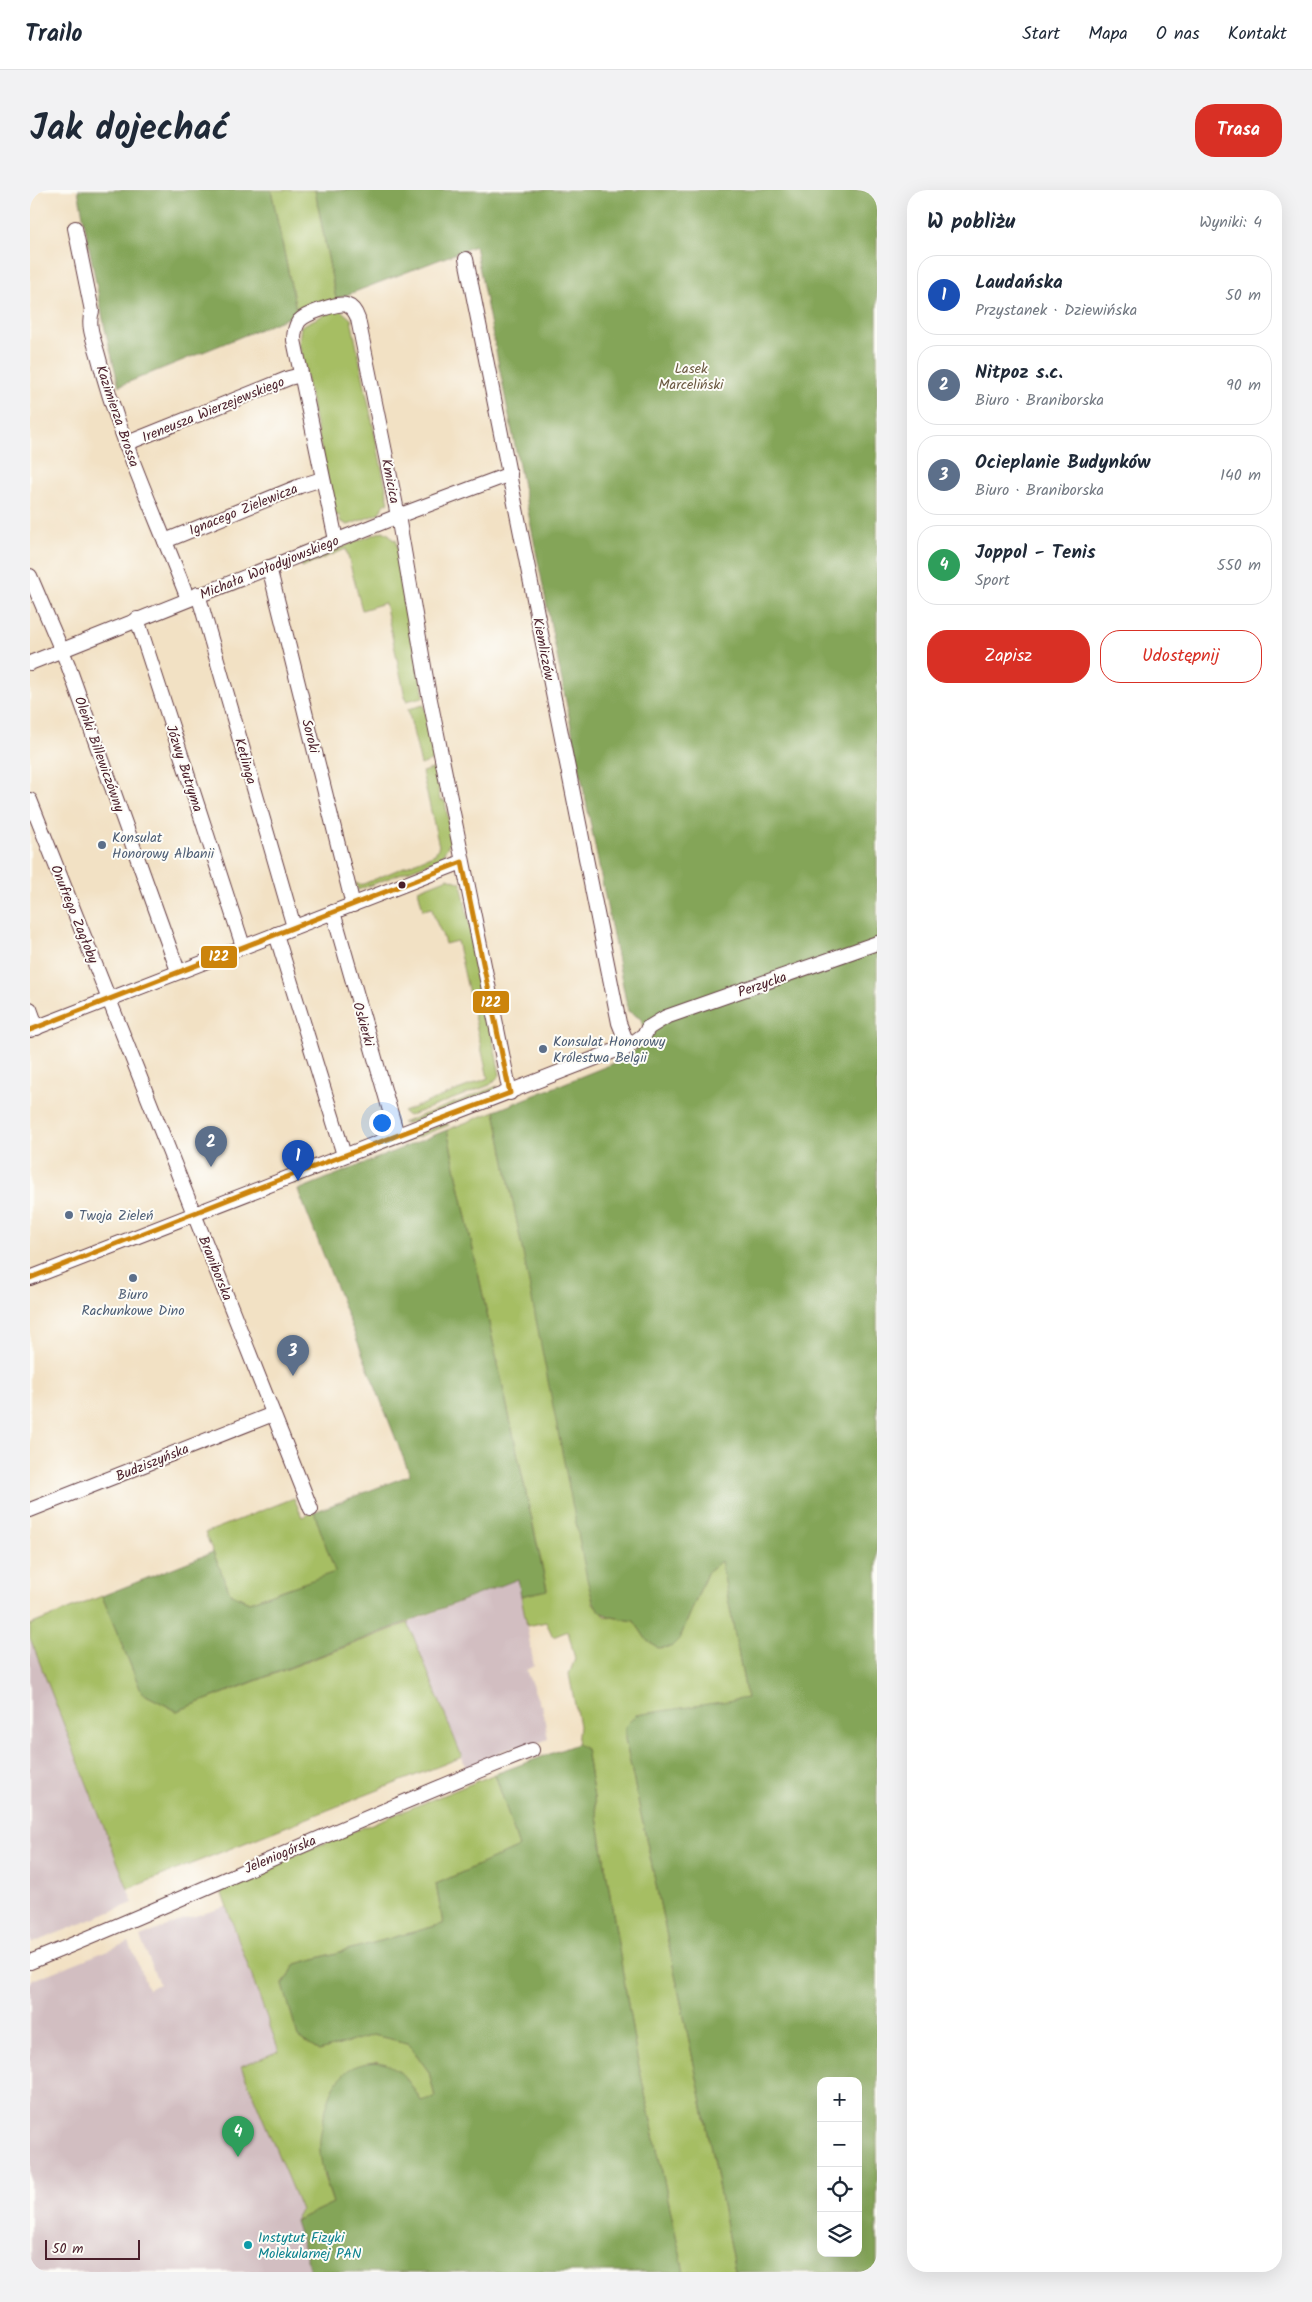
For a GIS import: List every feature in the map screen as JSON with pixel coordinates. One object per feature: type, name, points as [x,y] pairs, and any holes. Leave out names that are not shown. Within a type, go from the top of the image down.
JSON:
[{"type":"street","name":"Kazimierza Brossa","points":[[74,228],[92,311],[89,319],[109,399],[125,444],[165,541],[193,597]]},
{"type":"street","name":"Kiemliczów","points":[[466,259],[619,1023],[625,1038]]},
{"type":"street","name":"Kmicica","points":[[336,540],[322,479],[294,333],[300,320],[338,304],[346,304],[356,314],[362,340],[398,516],[426,680],[510,1093]]},
{"type":"street","name":"Ireneusza Wierzejewskiego","points":[[125,444],[301,375]]},
{"type":"street","name":"Michała Wołodyjowskiego","points":[[30,662],[269,566],[510,474]]},
{"type":"street","name":"Ignacego Zielewicza","points":[[165,541],[300,486],[322,479]]},
{"type":"street","name":"Soroki","points":[[269,566],[353,905]]},
{"type":"street","name":"Oleńki Billewiczówny","points":[[30,576],[61,650],[178,971]]},
{"type":"street","name":"Ketlinga","points":[[193,597],[294,927]]},
{"type":"street","name":"Józwy Butryma","points":[[137,619],[242,946]]},
{"type":"street","name":"Onufrego Zagłoby","points":[[30,800],[110,999]]},
{"type":"street","points":[[30,1009],[34,1029],[242,946],[462,862]]},
{"type":"street","name":"Oskierki","points":[[332,912],[396,1135]]},
{"type":"street","points":[[276,934],[344,1155]]},
{"type":"street","name":"Perzycka","points":[[648,1028],[666,1017],[877,943]]},
{"type":"street","name":"Braniborska","points":[[110,999],[311,1509]]},
{"type":"street","points":[[30,1278],[614,1051],[622,1052],[645,1034],[648,1028],[642,1027],[616,1044],[614,1051]]},
{"type":"street","name":"Budziszyńska","points":[[30,1510],[273,1414]]},
{"type":"street","name":"Jeleniogórska","points":[[30,1962],[128,1922],[304,1843],[532,1750]]},
{"type":"shaded area","points":[[518,1579],[534,1666],[526,1670],[540,1705],[542,1705],[548,1739],[525,1748],[516,1746],[500,1752],[494,1760],[467,1770],[408,1623]]},
{"type":"shaded area","points":[[30,1638],[133,1903],[30,1944]]},
{"type":"shaded area","points":[[226,1907],[279,2051],[241,2066],[301,2210],[295,2221],[311,2272],[30,2272],[30,1981],[129,1942],[148,1989],[159,1984],[140,1937],[184,1919]]},
{"type":"green space","points":[[78,190],[271,190],[297,314],[119,386],[105,329]]},
{"type":"green space","points":[[271,190],[315,190],[336,299],[297,314]]},
{"type":"green space","name":"Lasek Marceliński","points":[[315,190],[877,190],[877,2272],[735,2272],[701,2097],[625,1739],[625,1726],[636,1715],[747,1698],[721,1561],[707,1573],[680,1638],[671,1647],[658,1648],[646,1639],[634,1621],[606,1615],[600,1611],[593,1600],[587,1579],[495,1111],[627,1058],[647,1039],[641,1019],[628,1011],[475,246],[336,299]]},
{"type":"green space","points":[[338,308],[351,319],[389,503],[386,503],[378,514],[348,525],[340,521],[339,515],[335,516],[299,343],[301,326]]},
{"type":"green space","points":[[383,531],[390,535],[393,540],[396,539],[424,697],[406,701],[385,603],[362,610],[346,549],[302,567],[301,563]]},
{"type":"green space","points":[[424,705],[436,759],[421,765],[408,709]]},
{"type":"green space","points":[[438,769],[442,787],[438,790],[440,800],[445,801],[452,843],[449,844],[441,858],[358,890],[356,883],[361,885],[435,854],[439,846],[422,772]]},
{"type":"green space","points":[[448,878],[461,883],[500,1075],[490,1085],[408,1116],[403,1112],[488,1078],[457,941],[445,944],[434,918],[432,908],[423,910],[418,890]]},
{"type":"green space","points":[[498,1086],[495,1090],[410,1123],[402,1123]]},
{"type":"green space","points":[[495,1111],[593,1603],[605,1616],[634,1621],[646,1639],[680,1638],[707,1573],[721,1560],[747,1698],[625,1739],[701,2097],[735,2272],[684,2272],[636,2053],[586,1749],[577,1744],[579,1726],[569,1674],[575,1659],[568,1631],[553,1637],[546,1622],[527,1626],[521,1596],[547,1589],[447,1130]]},
{"type":"green space","points":[[446,1123],[449,1125],[294,1184],[295,1180]]},
{"type":"green space","points":[[447,1130],[547,1590],[521,1596],[518,1579],[177,1711],[142,1693],[102,1596],[213,1552],[230,1593],[249,1602],[335,1572],[314,1512],[410,1475],[298,1190]]},
{"type":"green space","points":[[294,1498],[302,1517],[314,1512],[336,1572],[249,1602],[230,1593],[205,1533]]},
{"type":"green space","points":[[102,1596],[142,1693],[177,1711],[408,1623],[462,1757],[128,1889],[30,1638],[30,1625]]},
{"type":"green space","points":[[577,1744],[586,1749],[636,2053],[684,2272],[311,2272],[295,2221],[333,2203],[322,2164],[320,2139],[327,2105],[338,2081],[347,2071],[354,2067],[374,2062],[383,2063],[398,2070],[421,2101],[435,2097],[429,2072],[408,2043],[373,2035],[319,2051],[298,2037],[283,1985],[296,1964],[443,1924],[436,1884],[519,1847],[495,1774]]},
{"type":"green space","points":[[495,1774],[520,1847],[436,1884],[443,1924],[296,1964],[283,1984],[298,2037],[319,2051],[373,2035],[408,2043],[429,2072],[435,2097],[421,2101],[403,2076],[375,2061],[323,2174],[333,2203],[295,2221],[301,2210],[241,2066],[279,2051],[219,1886]]},
{"type":"transit line","name":"122","points":[[30,1030],[462,862],[510,1093],[255,1189],[30,1278]]},
{"type":"place","name":"Konsulat Honorowy Albanii","points":[[102,845]]},
{"type":"place","name":"Konsulat Honorowy Królestwa Belgii","points":[[543,1049]]},
{"type":"place","name":"Nitpoz s.c.","points":[[211,1167]]},
{"type":"place","name":"Laudańska","points":[[298,1181]]},
{"type":"place","name":"Twoja Zieleń","points":[[69,1215]]},
{"type":"place","name":"Biuro Rachunkowe Dino","points":[[133,1278]]},
{"type":"place","name":"Ocieplanie Budynków","points":[[293,1376]]},
{"type":"place","name":"Joppol - Tenis","points":[[238,2157]]},
{"type":"place","name":"Instytut Fizyki Molekularnej PAN","points":[[248,2245]]}]
